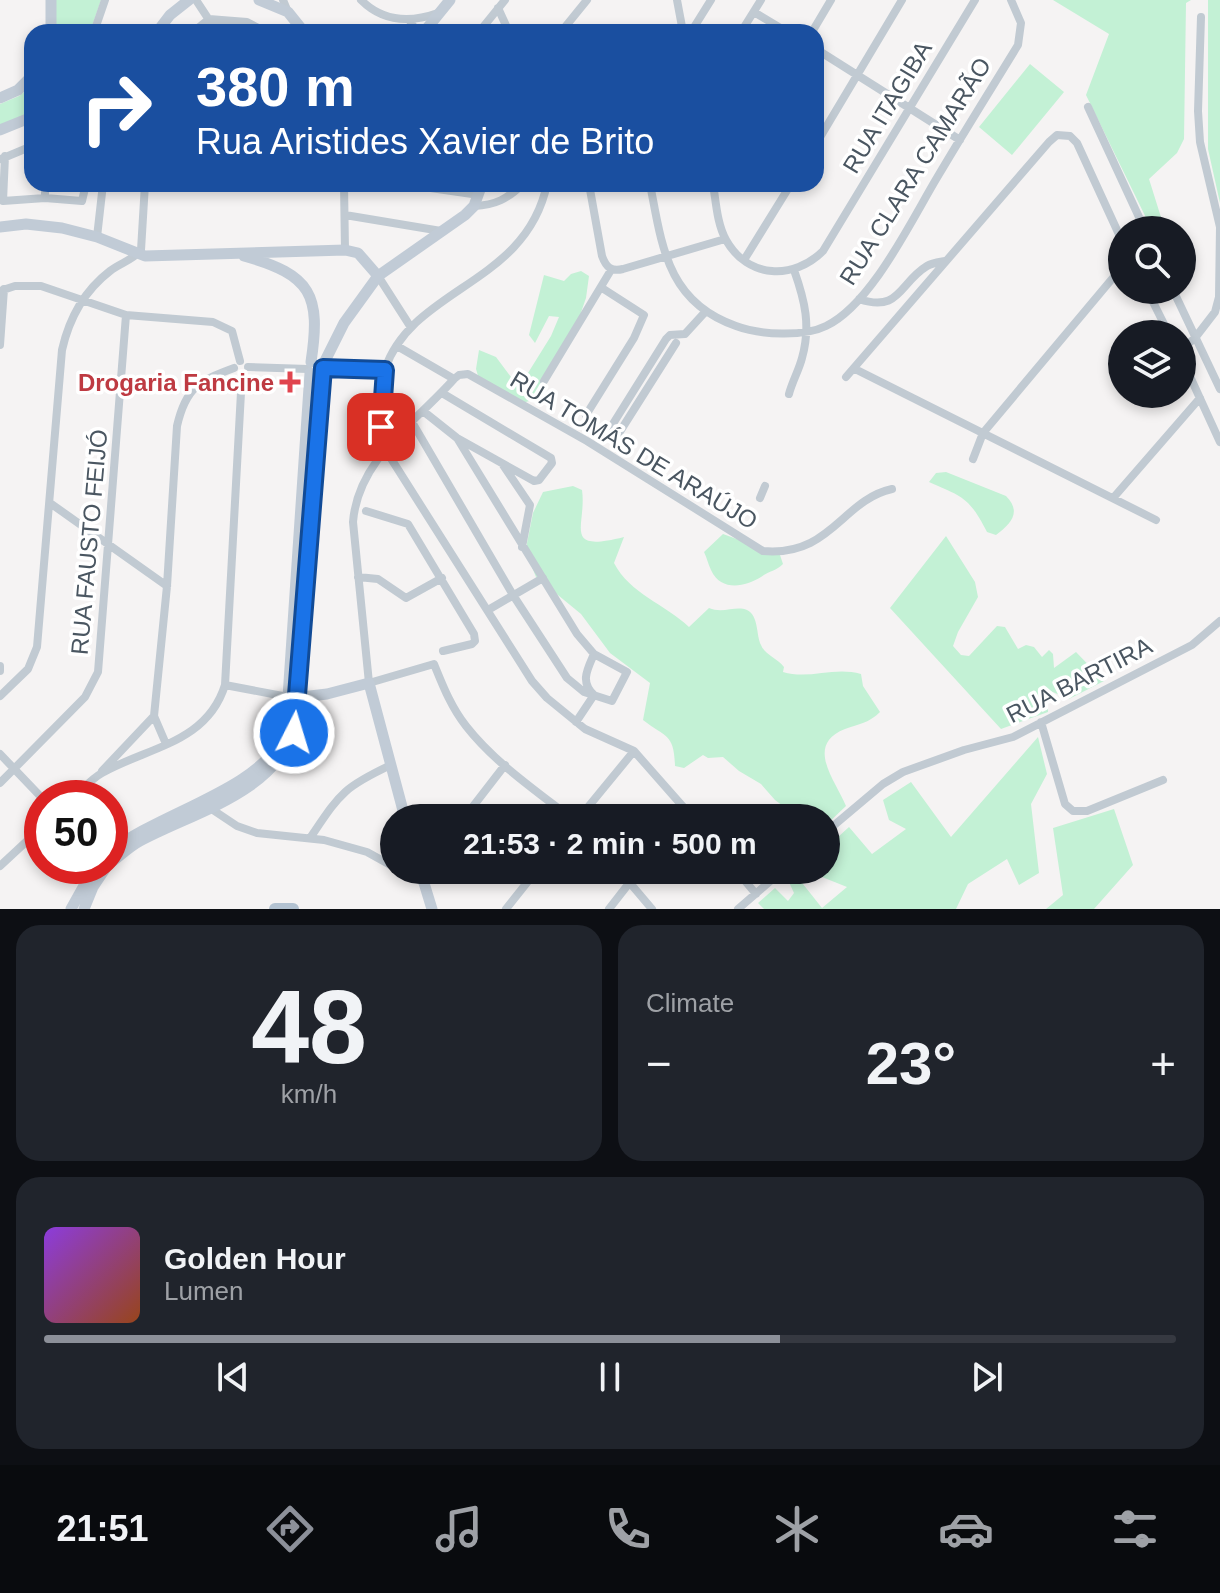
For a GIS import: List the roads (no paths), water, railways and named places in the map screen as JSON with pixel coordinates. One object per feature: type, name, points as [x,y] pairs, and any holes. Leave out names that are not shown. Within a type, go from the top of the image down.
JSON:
[{"type":"main road","points":[[51,0],[51,24]]},
{"type":"main road","points":[[163,24],[189,0]]},
{"type":"main road","points":[[262,0],[288,12],[298,24]]},
{"type":"main road","points":[[430,24],[450,0]]},
{"type":"main road","points":[[0,98],[24,84]]},
{"type":"main road","points":[[0,130],[24,120]]},
{"type":"main road","points":[[316,367],[378,276],[441,231],[478,195]]},
{"type":"main road","points":[[0,227],[26,224],[62,228],[97,237],[138,254],[232,252],[269,257],[345,250],[358,253],[378,276]]},
{"type":"main road","points":[[128,841],[151,826],[245,789],[282,757],[295,728],[293,698],[316,367],[316,328],[314,305],[308,294],[269,257]]},
{"type":"main road","points":[[293,698],[369,683],[401,804]]},
{"type":"main road","points":[[128,850],[204,804]]},
{"type":"main road","points":[[71,909],[85,884]]},
{"type":"main road","points":[[84,909],[95,884]]},
{"type":"main road","points":[[424,884],[432,909]]},
{"type":"main road","points":[[275,909],[293,909]]},
{"type":"street","points":[[97,24],[105,0]]},
{"type":"street","points":[[196,0],[212,24]]},
{"type":"street","points":[[283,0],[288,12]]},
{"type":"street","points":[[361,0],[396,19],[410,21],[440,12]]},
{"type":"street","points":[[568,24],[587,0]]},
{"type":"street","points":[[677,0],[682,24]]},
{"type":"street","points":[[696,24],[711,0]]},
{"type":"street","points":[[746,24],[761,0]]},
{"type":"street","points":[[817,24],[831,0]]},
{"type":"street","points":[[824,131],[902,0]]},
{"type":"street","name":"RUA ITAGIBA","points":[[794,270],[813,261],[823,251],[975,0]]},
{"type":"street","name":"RUA CLARA CAMARÃO","points":[[652,192],[665,256],[676,279],[706,311],[745,329],[785,333],[823,328],[846,314],[877,277],[1018,45],[1021,23],[1011,0]]},
{"type":"street","points":[[485,24],[501,4]]},
{"type":"street","points":[[501,4],[507,24]]},
{"type":"street","points":[[754,12],[774,24]]},
{"type":"street","points":[[1196,337],[1218,304],[1220,226],[1200,142],[1201,17]]},
{"type":"street","points":[[203,24],[209,19],[251,24]]},
{"type":"street","points":[[824,54],[960,140]]},
{"type":"street","points":[[1088,108],[1138,216]]},
{"type":"street","points":[[846,377],[1057,135],[1064,134],[1077,143],[1111,216]]},
{"type":"street","points":[[24,149],[2,158],[3,201],[45,198],[82,201],[84,192]]},
{"type":"street","points":[[45,192],[45,198]]},
{"type":"street","points":[[97,237],[102,192]]},
{"type":"street","points":[[0,696],[28,669],[37,647],[62,350],[67,329],[82,299],[111,270],[138,254],[142,240],[145,192]]},
{"type":"street","points":[[344,192],[345,250]]},
{"type":"street","points":[[478,195],[491,205],[513,192]]},
{"type":"street","points":[[545,192],[541,207],[517,246],[495,267],[410,326],[397,346],[385,370],[382,452],[532,681],[576,722],[634,751],[681,804]]},
{"type":"street","points":[[590,192],[602,256],[611,270],[725,239]]},
{"type":"street","points":[[715,192],[725,239],[744,260],[768,272],[794,270],[806,310],[807,330],[802,360],[789,394]]},
{"type":"street","points":[[744,260],[786,192]]},
{"type":"street","points":[[345,215],[441,231]]},
{"type":"street","points":[[859,299],[881,304],[891,301],[928,265],[946,261]]},
{"type":"street","points":[[544,381],[611,270]]},
{"type":"street","points":[[378,276],[410,326]]},
{"type":"street","points":[[973,459],[983,433],[1108,284]]},
{"type":"street","points":[[0,345],[2,290],[26,285],[41,286],[126,315],[213,322],[226,327],[235,337],[237,364]]},
{"type":"street","points":[[586,415],[634,338],[644,315],[602,288]]},
{"type":"street","points":[[610,438],[644,383],[666,339],[670,335],[685,334],[706,311]]},
{"type":"street","name":"RUA FAUSTO FEIJÓ","points":[[0,783],[70,715],[92,687],[98,672],[126,315]]},
{"type":"street","points":[[1196,340],[1220,389]]},
{"type":"street","points":[[644,383],[676,343]]},
{"type":"street","name":"RUA TOMÁS DE ARAÚJO","points":[[397,346],[454,379],[468,374],[587,441],[763,551],[793,551],[807,545],[869,500],[892,489]]},
{"type":"street","points":[[98,775],[166,744],[201,725],[212,714],[225,685],[244,361],[204,379],[189,395],[181,409],[177,426],[167,586],[154,716],[166,744]]},
{"type":"street","points":[[245,370],[316,367],[385,370]]},
{"type":"street","points":[[855,369],[1156,520]]},
{"type":"street","points":[[454,379],[382,452],[369,470],[354,504],[353,522],[369,683],[434,664],[444,690],[465,725],[505,765],[554,804]]},
{"type":"street","points":[[1196,389],[1220,442]]},
{"type":"street","points":[[423,411],[457,438],[537,481],[552,461],[442,393]]},
{"type":"street","points":[[1114,497],[1200,398]]},
{"type":"street","points":[[412,422],[513,595],[567,678],[576,687],[610,702],[615,699],[627,672],[594,654],[577,634],[457,438]]},
{"type":"street","points":[[501,462],[530,505],[522,548]]},
{"type":"street","points":[[760,498],[765,486]]},
{"type":"street","points":[[50,503],[167,586]]},
{"type":"street","points":[[366,511],[408,524],[475,638],[467,646],[443,651]]},
{"type":"street","points":[[358,577],[378,579],[406,598],[442,578]]},
{"type":"street","points":[[488,610],[543,578]]},
{"type":"street","name":"RUA BARTIRA","points":[[840,820],[883,784],[903,772],[964,750],[1013,737],[1192,645],[1220,621]]},
{"type":"street","points":[[594,654],[585,679],[594,695]]},
{"type":"street","points":[[225,685],[293,698]]},
{"type":"street","points":[[576,722],[594,695]]},
{"type":"street","points":[[93,780],[154,716]]},
{"type":"street","points":[[1041,722],[1065,804],[1073,811],[1087,811],[1163,780]]},
{"type":"street","points":[[590,804],[634,751]]},
{"type":"street","points":[[0,754],[24,780]]},
{"type":"street","points":[[310,838],[337,798],[351,785],[391,765]]},
{"type":"street","points":[[475,804],[505,765]]},
{"type":"street","points":[[204,804],[237,826],[257,833],[347,845],[380,860]]},
{"type":"street","points":[[0,866],[24,844]]},
{"type":"street","points":[[506,909],[526,884]]},
{"type":"street","points":[[609,909],[628,884]]},
{"type":"street","points":[[632,884],[652,909]]},
{"type":"street","points":[[748,884],[756,894]]},
{"type":"street","points":[[738,909],[767,884]]},
{"type":"place","name":"Drogaria Fancine","points":[[290,382]]}]
